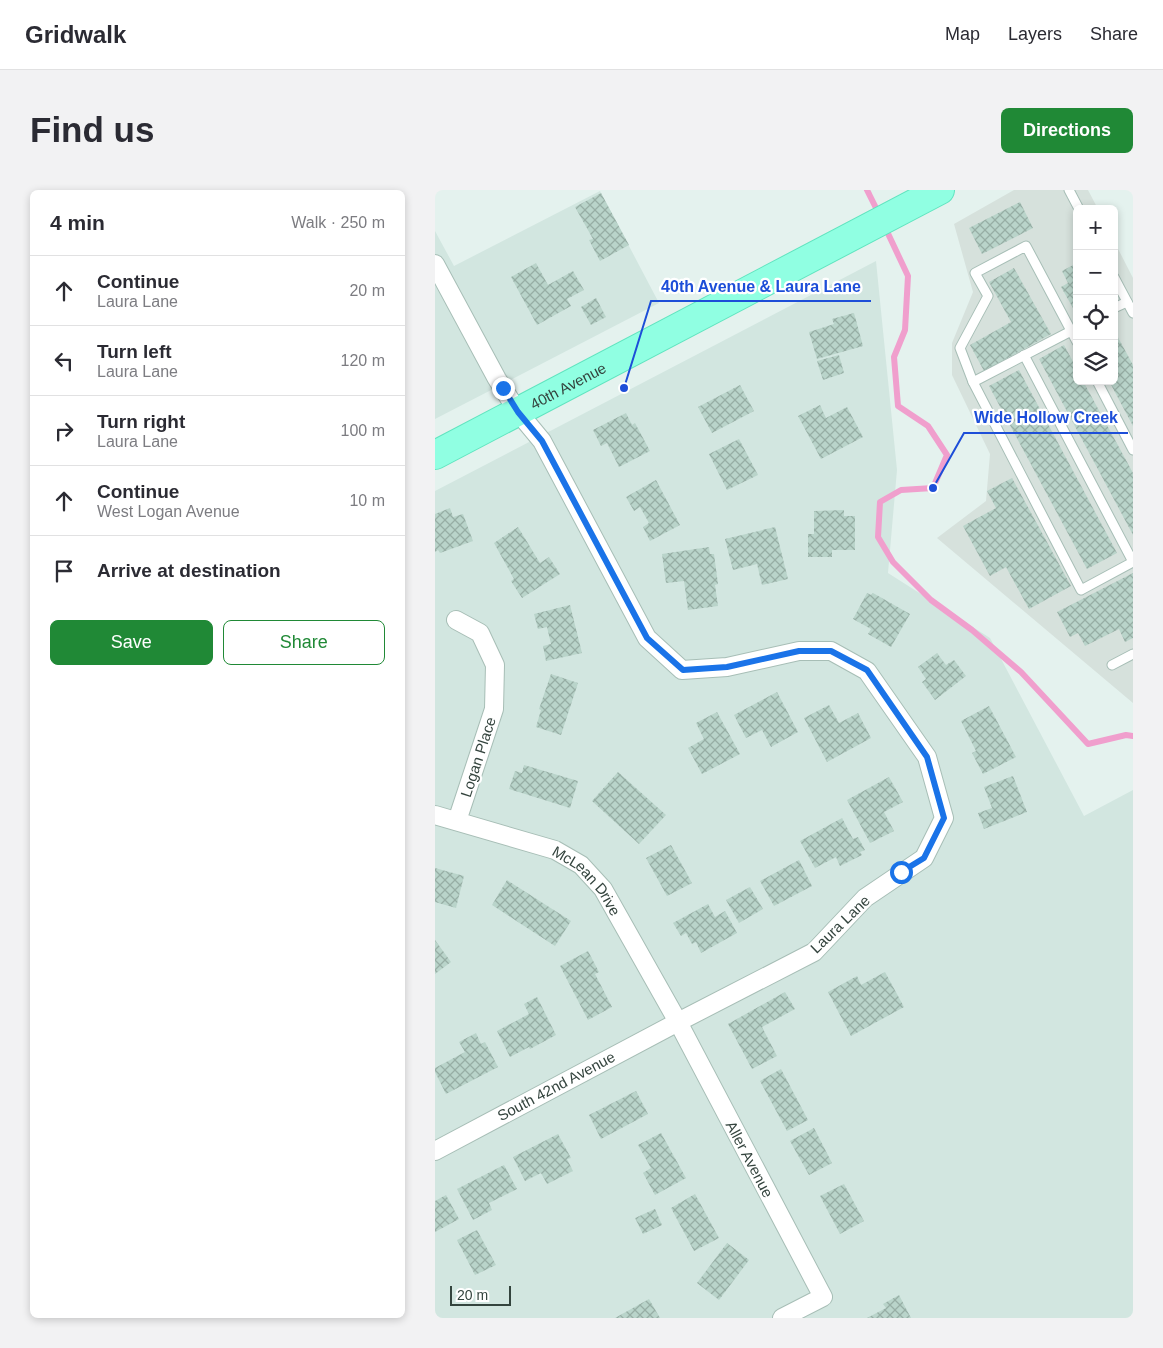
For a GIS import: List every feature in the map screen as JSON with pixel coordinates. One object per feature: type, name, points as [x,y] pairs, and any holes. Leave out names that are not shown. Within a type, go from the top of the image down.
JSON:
[{"type":"main road","name":"40th Avenue","points":[[435,455],[934,193]]},
{"type":"street","name":"Laura Lane","points":[[435,264],[497,379],[518,412],[542,441],[647,638],[683,670],[727,667],[799,651],[831,651],[867,670],[927,757],[944,818],[924,858],[865,898],[814,952],[678,1022]]},
{"type":"street","name":"Logan Place","points":[[456,620],[480,633],[495,665],[493,709],[457,821]]},
{"type":"street","name":"McLean Drive","points":[[435,815],[555,850],[581,865],[603,889],[678,1022]]},
{"type":"street","name":"South 42nd Avenue","points":[[435,1151],[678,1022]]},
{"type":"street","name":"Aller Avenue","points":[[678,1022],[823,1297],[782,1318]]},
{"type":"lane","points":[[1069,190],[1077,205]]},
{"type":"lane","points":[[1024,355],[1133,562],[1081,590],[973,382],[960,348],[987,296],[975,273],[1027,246],[1073,327]]},
{"type":"lane","points":[[1118,285],[1133,313]]},
{"type":"lane","points":[[1118,306],[1127,302]]},
{"type":"lane","points":[[973,382],[1073,330]]},
{"type":"lane","points":[[1099,385],[1133,450]]},
{"type":"lane","points":[[1112,665],[1133,654]]},
{"type":"shaded area","points":[[1014,190],[1088,190],[1096,205],[1073,205],[1073,385],[1118,385],[1118,249],[1133,278],[1133,703],[937,538],[986,501],[990,454],[952,375],[952,343],[973,292],[954,224]]},
{"type":"shaded area","points":[[600,191],[659,303],[435,419],[435,231],[454,266]]},
{"type":"shaded area","points":[[876,261],[897,470],[888,573],[990,638],[1084,816],[1133,790],[1133,1318],[435,1318],[435,491]]},
{"type":"building","points":[[601,193],[629,245],[600,261],[589,240],[593,239],[575,207]]},
{"type":"building","points":[[1020,202],[1033,228],[982,254],[969,228]]},
{"type":"building","points":[[536,263],[548,285],[573,271],[584,290],[567,299],[571,306],[537,325],[511,277]]},
{"type":"building","points":[[1073,265],[1073,308],[1061,287],[1068,283],[1062,271]]},
{"type":"building","points":[[1014,268],[1051,334],[984,371],[970,345],[1011,322],[989,282]]},
{"type":"building","points":[[596,298],[606,317],[591,325],[581,307]]},
{"type":"building","points":[[854,313],[863,346],[817,359],[809,332],[834,324],[832,319]]},
{"type":"building","points":[[1118,337],[1133,365],[1133,426],[1111,385],[1118,385]]},
{"type":"building","points":[[1064,345],[1073,362],[1073,385],[1085,385],[1133,473],[1133,535],[1039,359]]},
{"type":"building","points":[[839,355],[844,373],[823,380],[817,361]]},
{"type":"building","points":[[1019,370],[1117,553],[1087,569],[989,386]]},
{"type":"building","points":[[740,385],[754,411],[712,433],[698,407]]},
{"type":"building","points":[[820,405],[826,418],[847,407],[863,437],[821,459],[798,416]]},
{"type":"building","points":[[626,413],[632,425],[635,423],[650,451],[619,467],[607,443],[601,446],[593,430]]},
{"type":"building","points":[[739,439],[758,475],[727,490],[709,454]]},
{"type":"building","points":[[1012,478],[1071,586],[1029,609],[1006,567],[990,576],[963,526],[996,508],[987,491]]},
{"type":"building","points":[[656,480],[680,525],[650,541],[643,527],[649,523],[640,507],[634,511],[626,497]]},
{"type":"building","points":[[450,508],[453,517],[463,514],[473,541],[440,553],[438,550],[435,552],[435,514]]},
{"type":"building","points":[[844,510],[844,516],[855,516],[855,550],[832,550],[832,557],[808,557],[808,534],[814,534],[814,511]]},
{"type":"building","points":[[518,527],[540,563],[549,557],[560,574],[522,598],[511,581],[514,579],[494,543]]},
{"type":"building","points":[[775,527],[788,579],[762,585],[757,564],[733,570],[725,539]]},
{"type":"building","points":[[709,547],[710,554],[714,554],[718,584],[715,585],[718,606],[688,610],[684,581],[666,583],[662,554]]},
{"type":"building","points":[[1133,573],[1133,638],[1125,642],[1119,629],[1085,646],[1078,633],[1070,637],[1057,612]]},
{"type":"building","points":[[867,593],[871,595],[873,593],[910,614],[891,647],[868,634],[871,629],[853,619]]},
{"type":"building","points":[[570,605],[582,653],[546,661],[543,646],[551,644],[547,627],[538,629],[534,614]]},
{"type":"building","points":[[937,653],[946,665],[954,660],[966,676],[935,700],[922,682],[926,679],[918,667]]},
{"type":"building","points":[[551,674],[578,683],[561,735],[536,727],[541,710],[539,709]]},
{"type":"building","points":[[777,692],[798,732],[771,747],[762,730],[746,738],[734,715]]},
{"type":"building","points":[[829,705],[839,723],[858,713],[871,738],[827,762],[804,718]]},
{"type":"building","points":[[989,706],[1016,757],[983,774],[972,753],[976,751],[961,721]]},
{"type":"building","points":[[717,712],[740,754],[702,774],[688,748],[704,739],[696,723]]},
{"type":"building","points":[[524,765],[578,781],[570,808],[509,789],[515,771],[522,773]]},
{"type":"building","points":[[618,772],[666,815],[639,844],[592,801]]},
{"type":"building","points":[[1013,776],[1027,812],[984,829],[978,813],[992,808],[984,787]]},
{"type":"building","points":[[889,777],[903,802],[884,812],[894,831],[870,843],[847,800]]},
{"type":"building","points":[[842,818],[853,839],[858,837],[865,850],[860,852],[862,855],[840,866],[836,857],[815,868],[800,841]]},
{"type":"building","points":[[671,845],[692,883],[667,896],[646,858]]},
{"type":"building","points":[[799,860],[812,886],[774,906],[760,881]]},
{"type":"building","points":[[435,868],[464,876],[456,908],[435,902]]},
{"type":"building","points":[[507,880],[571,921],[555,946],[492,905]]},
{"type":"building","points":[[750,887],[763,909],[739,923],[726,900]]},
{"type":"building","points":[[708,904],[715,917],[725,911],[737,933],[701,953],[696,942],[692,944],[686,933],[681,936],[673,923]]},
{"type":"building","points":[[435,940],[451,962],[435,974]]},
{"type":"building","points":[[588,951],[599,972],[595,974],[612,1007],[588,1020],[560,966]]},
{"type":"building","points":[[885,972],[904,1007],[851,1036],[828,992],[857,976],[861,985]]},
{"type":"building","points":[[785,992],[795,1009],[762,1027],[777,1056],[752,1069],[728,1024]]},
{"type":"building","points":[[537,997],[556,1035],[510,1057],[497,1031],[529,1014],[524,1004]]},
{"type":"building","points":[[476,1033],[481,1044],[485,1042],[498,1067],[446,1094],[435,1072],[435,1068],[465,1052],[459,1042]]},
{"type":"building","points":[[781,1069],[808,1120],[787,1131],[760,1081]]},
{"type":"building","points":[[636,1091],[648,1114],[601,1139],[589,1115]]},
{"type":"building","points":[[814,1128],[832,1163],[809,1175],[790,1141]]},
{"type":"building","points":[[661,1133],[686,1178],[655,1195],[643,1173],[651,1168],[638,1145]]},
{"type":"building","points":[[558,1134],[571,1158],[567,1159],[573,1171],[547,1184],[541,1173],[525,1181],[513,1157]]},
{"type":"building","points":[[504,1165],[517,1189],[489,1203],[492,1210],[473,1220],[457,1189]]},
{"type":"building","points":[[844,1184],[864,1221],[840,1234],[820,1196]]},
{"type":"building","points":[[695,1194],[719,1238],[694,1251],[671,1208]]},
{"type":"building","points":[[446,1195],[459,1219],[435,1232],[435,1201]]},
{"type":"building","points":[[655,1209],[662,1225],[643,1234],[635,1218]]},
{"type":"building","points":[[477,1230],[496,1265],[475,1275],[457,1240]]},
{"type":"building","points":[[727,1243],[749,1260],[719,1300],[697,1283]]},
{"type":"building","points":[[899,1295],[911,1318],[867,1318],[886,1308],[883,1304]]},
{"type":"building","points":[[649,1299],[660,1318],[615,1318]]},
{"type":"waterway","points":[[867,190],[879,214]]},
{"type":"waterway","points":[[884,225],[908,276],[905,330],[894,357],[898,406],[928,426],[947,455],[933,488],[901,490],[880,502],[878,537],[893,562],[931,600],[972,630],[1021,672],[1088,744],[1126,735],[1133,736]]},
{"type":"place","name":"40th Avenue & Laura Lane","points":[[624,388]]},
{"type":"place","name":"Wide Hollow Creek","points":[[933,488]]},
{"type":"route","points":[[503,388],[518,412],[542,441],[647,638],[683,670],[727,667],[799,651],[831,651],[867,670],[927,757],[944,818],[924,858],[901,872]]}]
